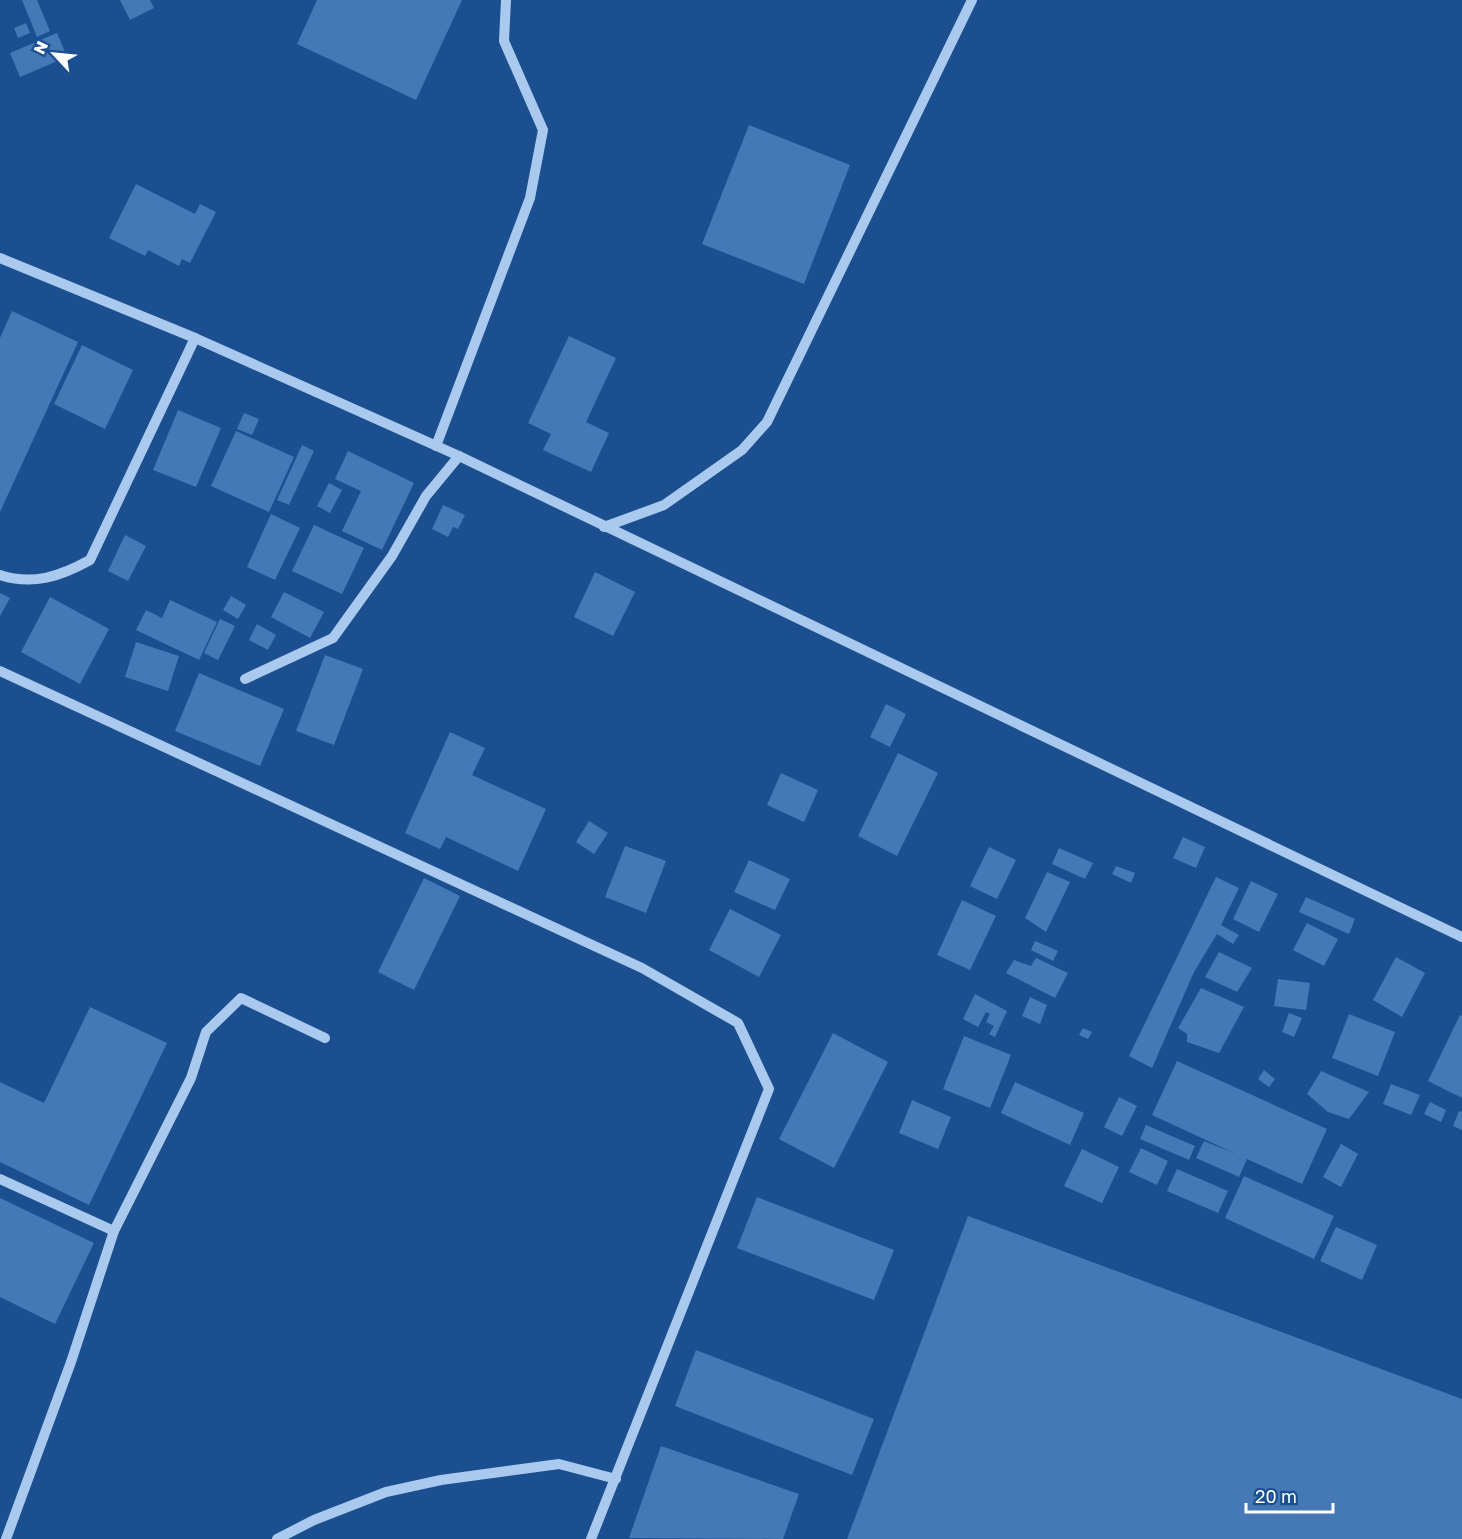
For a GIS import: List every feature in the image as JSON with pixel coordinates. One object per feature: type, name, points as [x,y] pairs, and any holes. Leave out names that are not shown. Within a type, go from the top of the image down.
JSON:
[{"type":"street","points":[[436,446],[530,198],[543,130],[504,41],[506,0]]},
{"type":"street","points":[[604,527],[664,506],[742,450],[767,422],[972,0]]},
{"type":"street","points":[[0,258],[195,338],[459,456],[1462,937]]},
{"type":"street","points":[[0,575],[26,580],[63,575],[90,560],[195,338]]},
{"type":"street","points":[[244,679],[333,638],[392,556],[426,496],[459,456]]},
{"type":"street","points":[[0,671],[642,968],[738,1023],[769,1089],[591,1539]]},
{"type":"street","points":[[6,1539],[71,1362],[114,1231],[191,1078],[206,1032],[241,998],[325,1038]]},
{"type":"street","points":[[0,1179],[114,1231]]},
{"type":"street","points":[[277,1539],[314,1520],[386,1492],[441,1480],[559,1464],[616,1479]]},
{"type":"building","points":[[22,0],[37,0],[50,31],[37,37]]},
{"type":"building","points":[[120,0],[150,0],[154,8],[130,20]]},
{"type":"building","points":[[317,0],[462,0],[416,100],[297,44]]},
{"type":"building","points":[[26,23],[30,33],[18,38],[14,28]]},
{"type":"building","points":[[57,33],[67,57],[20,77],[10,53]]},
{"type":"building","points":[[749,125],[850,165],[804,284],[702,244]]},
{"type":"building","points":[[136,184],[195,214],[200,204],[216,212],[190,263],[182,259],[179,266],[148,250],[145,256],[109,238]]},
{"type":"building","points":[[12,311],[78,342],[0,512],[0,338]]},
{"type":"building","points":[[569,336],[616,358],[586,422],[609,433],[591,472],[543,450],[551,434],[528,423]]},
{"type":"building","points":[[82,345],[133,370],[105,429],[54,404]]},
{"type":"building","points":[[178,410],[221,428],[196,487],[153,470]]},
{"type":"building","points":[[244,413],[259,419],[252,435],[237,429]]},
{"type":"building","points":[[236,431],[294,457],[269,512],[211,486]]},
{"type":"building","points":[[302,445],[314,451],[289,505],[277,500]]},
{"type":"building","points":[[348,451],[414,483],[382,550],[342,531],[361,491],[335,479]]},
{"type":"building","points":[[329,483],[342,490],[330,513],[317,506]]},
{"type":"building","points":[[443,505],[465,515],[458,529],[453,527],[448,537],[432,529]]},
{"type":"building","points":[[271,514],[300,528],[275,580],[247,567]]},
{"type":"building","points":[[314,525],[364,548],[342,594],[292,571]]},
{"type":"building","points":[[125,535],[146,546],[128,581],[108,571]]},
{"type":"building","points":[[595,572],[635,592],[613,636],[574,617]]},
{"type":"building","points":[[284,592],[324,612],[310,638],[271,617]]},
{"type":"building","points":[[0,593],[10,598],[0,616]]},
{"type":"building","points":[[231,596],[246,605],[238,619],[223,610]]},
{"type":"building","points":[[50,597],[109,629],[80,684],[21,652]]},
{"type":"building","points":[[170,600],[217,622],[199,660],[136,630],[146,610],[162,618]]},
{"type":"building","points":[[220,619],[235,626],[218,660],[204,653]]},
{"type":"building","points":[[257,624],[276,635],[268,650],[249,640]]},
{"type":"building","points":[[136,642],[179,656],[168,691],[125,677]]},
{"type":"building","points":[[325,655],[363,669],[334,745],[296,731]]},
{"type":"building","points":[[199,673],[284,709],[260,766],[175,731]]},
{"type":"building","points":[[886,704],[906,714],[890,747],[870,737]]},
{"type":"building","points":[[450,732],[485,748],[472,775],[546,809],[518,871],[446,837],[440,849],[405,833]]},
{"type":"building","points":[[898,753],[938,773],[897,856],[858,836]]},
{"type":"building","points":[[781,773],[818,790],[804,822],[767,805]]},
{"type":"building","points":[[589,821],[608,833],[594,854],[576,842]]},
{"type":"building","points":[[1183,837],[1205,847],[1196,868],[1173,858]]},
{"type":"building","points":[[625,846],[666,861],[646,913],[605,897]]},
{"type":"building","points":[[989,847],[1016,860],[997,899],[970,886]]},
{"type":"building","points":[[1059,848],[1093,863],[1085,879],[1052,864]]},
{"type":"building","points":[[749,860],[790,879],[775,910],[734,892]]},
{"type":"building","points":[[1116,866],[1135,873],[1131,883],[1112,874]]},
{"type":"building","points":[[1047,872],[1070,882],[1046,932],[1025,918]]},
{"type":"building","points":[[1216,877],[1239,888],[1221,925],[1239,935],[1233,944],[1217,934],[1194,972],[1152,1068],[1129,1056]]},
{"type":"building","points":[[424,878],[460,896],[414,990],[378,972]]},
{"type":"building","points":[[1251,881],[1278,894],[1259,932],[1233,919]]},
{"type":"building","points":[[1306,897],[1355,919],[1349,934],[1299,912]]},
{"type":"building","points":[[962,900],[996,916],[970,970],[937,955]]},
{"type":"building","points":[[730,909],[781,935],[759,977],[709,950]]},
{"type":"building","points":[[1307,923],[1338,939],[1324,966],[1293,950]]},
{"type":"building","points":[[1035,941],[1058,951],[1053,961],[1031,950]]},
{"type":"building","points":[[1219,952],[1252,968],[1237,992],[1205,977]]},
{"type":"building","points":[[1396,957],[1425,973],[1402,1017],[1373,1000]]},
{"type":"building","points":[[1036,958],[1068,973],[1055,998],[1006,973],[1014,960],[1031,966]]},
{"type":"building","points":[[1278,979],[1310,983],[1306,1010],[1274,1006]]},
{"type":"building","points":[[1201,988],[1244,1007],[1219,1053],[1187,1042],[1187,1034],[1178,1028]]},
{"type":"building","points":[[975,994],[1007,1011],[995,1037],[989,1034],[994,1026],[986,1022],[990,1014],[986,1012],[978,1027],[963,1019]]},
{"type":"building","points":[[1030,997],[1047,1005],[1040,1024],[1022,1016]]},
{"type":"building","points":[[90,1007],[167,1043],[89,1205],[0,1162],[0,1082],[44,1103]]},
{"type":"building","points":[[1289,1013],[1302,1018],[1294,1037],[1282,1032]]},
{"type":"building","points":[[1349,1014],[1395,1032],[1378,1076],[1332,1058]]},
{"type":"building","points":[[1460,1015],[1462,1016],[1462,1098],[1428,1081]]},
{"type":"building","points":[[1083,1028],[1092,1032],[1088,1039],[1079,1035]]},
{"type":"building","points":[[833,1033],[888,1062],[834,1168],[779,1139]]},
{"type":"building","points":[[964,1036],[1011,1055],[990,1108],[943,1089]]},
{"type":"building","points":[[1177,1061],[1327,1129],[1302,1184],[1247,1159],[1239,1177],[1196,1158],[1204,1141],[1234,1153],[1152,1115]]},
{"type":"building","points":[[1264,1070],[1275,1079],[1269,1087],[1258,1079]]},
{"type":"building","points":[[1321,1071],[1369,1092],[1349,1119],[1328,1112],[1307,1094]]},
{"type":"building","points":[[1015,1082],[1084,1113],[1070,1145],[1001,1113]]},
{"type":"building","points":[[1391,1084],[1420,1095],[1411,1115],[1383,1104]]},
{"type":"building","points":[[1119,1097],[1137,1106],[1122,1136],[1104,1127]]},
{"type":"building","points":[[912,1100],[951,1117],[938,1149],[899,1133]]},
{"type":"building","points":[[1430,1102],[1446,1110],[1441,1122],[1424,1114]]},
{"type":"building","points":[[1459,1111],[1462,1112],[1462,1130],[1453,1126]]},
{"type":"building","points":[[1146,1125],[1195,1146],[1189,1160],[1140,1139]]},
{"type":"building","points":[[1341,1144],[1358,1154],[1341,1187],[1323,1177]]},
{"type":"building","points":[[1141,1148],[1168,1161],[1157,1185],[1129,1172]]},
{"type":"building","points":[[1082,1149],[1119,1167],[1102,1203],[1064,1186]]},
{"type":"building","points":[[1177,1169],[1228,1191],[1218,1213],[1167,1191]]},
{"type":"building","points":[[1244,1176],[1334,1216],[1314,1259],[1225,1218]]},
{"type":"building","points":[[757,1197],[894,1250],[874,1300],[737,1248]]},
{"type":"building","points":[[0,1198],[94,1243],[55,1324],[0,1297]]},
{"type":"building","points":[[968,1216],[1462,1399],[1462,1539],[847,1539]]},
{"type":"building","points":[[1336,1227],[1377,1245],[1362,1280],[1320,1261]]},
{"type":"building","points":[[696,1350],[874,1419],[852,1475],[675,1406]]},
{"type":"building","points":[[661,1446],[799,1494],[783,1539],[629,1538]]}]
